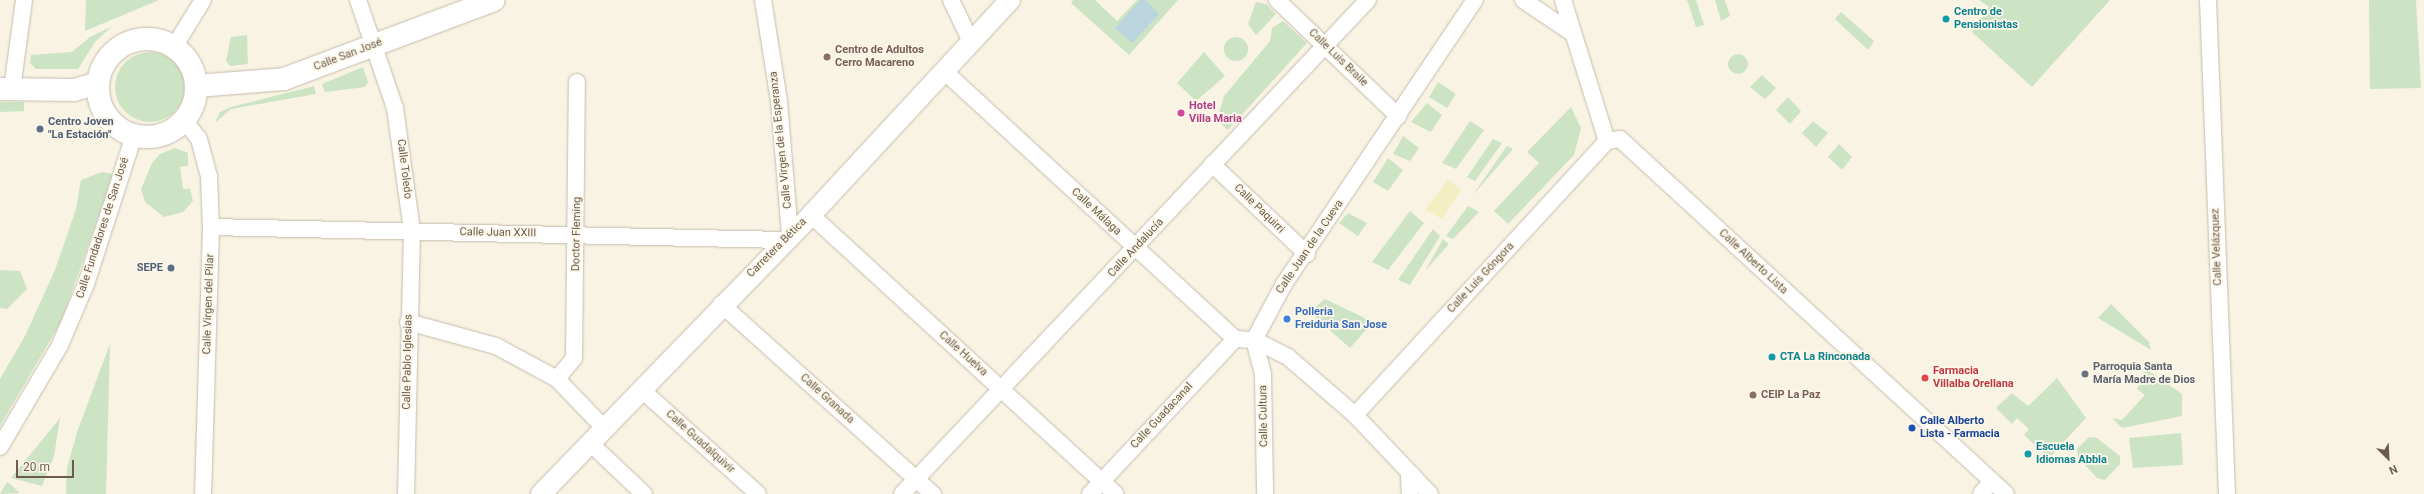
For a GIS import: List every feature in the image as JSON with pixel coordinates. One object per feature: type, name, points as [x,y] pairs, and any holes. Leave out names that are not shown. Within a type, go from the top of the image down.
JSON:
[{"type":"main road","name":"Calle San José","points":[[196,86],[284,79],[494,0]]},
{"type":"main road","points":[[142,39],[174,47],[186,57],[196,86],[195,98],[184,120],[161,134],[134,135],[111,121],[99,96],[98,83],[112,53],[126,43],[142,39]]},
{"type":"main road","points":[[6,89],[74,90],[98,83]]},
{"type":"street","points":[[6,89],[24,0]]},
{"type":"street","points":[[174,47],[203,0]]},
{"type":"street","name":"Calle Toledo","points":[[358,0],[372,46],[396,108],[412,231]]},
{"type":"street","name":"Calle Virgen de la Esperanza","points":[[763,0],[780,101],[788,237]]},
{"type":"street","points":[[951,0],[971,42]]},
{"type":"street","name":"Carretera Bética","points":[[541,494],[643,391],[721,304],[810,215],[1010,0]]},
{"type":"street","name":"Calle Luis Braile","points":[[1277,0],[1398,116]]},
{"type":"street","name":"Calle Andalucía","points":[[902,494],[1001,388],[1135,249],[1212,164],[1368,0]]},
{"type":"street","name":"Calle Juan de la Cueva","points":[[1254,340],[1284,284],[1307,254],[1475,0]]},
{"type":"street","points":[[1523,0],[1572,33]]},
{"type":"street","points":[[1563,0],[1572,33],[1607,141]]},
{"type":"street","name":"Calle Velázquez","points":[[2208,0],[2227,494]]},
{"type":"street","name":"Calle Málaga","points":[[944,71],[1135,249],[1235,339]]},
{"type":"street","name":"Doctor Fleming","points":[[557,379],[574,358],[578,235],[577,82]]},
{"type":"street","name":"Calle Virgen del Pilar","points":[[184,120],[201,146],[209,176],[211,227],[203,494]]},
{"type":"street","name":"Calle Fundadores de San José","points":[[0,446],[60,345],[84,291],[134,135]]},
{"type":"street","name":"Calle Alberto Lista","points":[[1607,141],[1620,139],[1936,428],[1986,488],[2006,494]]},
{"type":"street","name":"Calle Luis Góngora","points":[[1355,415],[1607,141]]},
{"type":"street","name":"Calle Paquirri","points":[[1212,164],[1307,254]]},
{"type":"street","name":"Calle Huelva","points":[[810,215],[1001,388],[1115,494]]},
{"type":"street","name":"Calle Juan XXIII","points":[[211,227],[578,235],[788,237]]},
{"type":"street","name":"Calle Pablo Iglesias","points":[[406,494],[408,322],[412,231]]},
{"type":"street","name":"Calle Granada","points":[[721,304],[933,494]]},
{"type":"street","points":[[408,322],[496,346],[557,379],[605,429]]},
{"type":"street","points":[[1235,339],[1254,340],[1288,357],[1355,415],[1409,476],[1430,494]]},
{"type":"street","name":"Calle Guadacanal","points":[[1090,494],[1235,339]]},
{"type":"street","name":"Calle Cultura","points":[[1254,340],[1263,374],[1265,494]]},
{"type":"street","name":"Calle Guadalquivir","points":[[643,391],[758,494]]},
{"type":"street","points":[[590,443],[644,494]]},
{"type":"street","points":[[1409,476],[1410,494]]},
{"type":"green space","points":[[86,0],[159,0],[85,31]]},
{"type":"green space","points":[[1073,0],[1095,0],[1117,21],[1137,0],[1178,0],[1129,55],[1071,3]]},
{"type":"green space","points":[[1687,0],[1696,0],[1704,25],[1696,27]]},
{"type":"green space","points":[[1715,0],[1725,0],[1730,16],[1721,21]]},
{"type":"green space","points":[[1979,0],[2110,0],[2032,87],[1972,32],[1989,7]]},
{"type":"green space","points":[[2369,0],[2416,0],[2421,88],[2370,89]]},
{"type":"green space","points":[[1256,2],[1266,4],[1276,14],[1256,35],[1248,24]]},
{"type":"green space","points":[[1841,12],[1874,41],[1868,50],[1835,19]]},
{"type":"green space","points":[[1283,21],[1307,43],[1228,130],[1217,120],[1224,96],[1270,41],[1272,28]]},
{"type":"green space","points":[[111,27],[95,42],[78,69],[36,69],[30,63],[31,55],[72,52],[90,37]]},
{"type":"green space","points":[[247,35],[248,64],[230,66],[226,61],[231,37]]},
{"type":"green space","points":[[1236,37],[1245,40],[1248,49],[1245,58],[1236,61],[1227,58],[1224,49],[1227,40]]},
{"type":"green space","points":[[143,52],[157,52],[170,58],[179,67],[183,73],[185,87],[183,101],[175,112],[164,120],[157,122],[143,122],[136,120],[125,112],[117,101],[115,94],[115,80],[117,73],[125,62],[136,54]]},
{"type":"green space","points":[[1204,52],[1225,76],[1196,101],[1177,83]]},
{"type":"green space","points":[[1738,54],[1745,57],[1748,64],[1745,71],[1738,74],[1731,71],[1728,64],[1731,57]]},
{"type":"green space","points":[[363,67],[368,82],[365,87],[325,92],[322,84]]},
{"type":"green space","points":[[1762,75],[1776,88],[1765,99],[1750,87]]},
{"type":"green space","points":[[1438,82],[1456,94],[1447,108],[1429,97]]},
{"type":"green space","points":[[314,86],[316,94],[231,109],[215,123],[220,112],[231,107]]},
{"type":"green space","points":[[1788,97],[1801,111],[1790,124],[1776,110]]},
{"type":"green space","points":[[0,102],[24,102],[24,111],[0,112]]},
{"type":"green space","points":[[1427,103],[1442,115],[1431,132],[1411,122]]},
{"type":"green space","points":[[1571,107],[1581,128],[1574,155],[1508,224],[1494,211],[1539,163],[1527,152]]},
{"type":"green space","points":[[1470,121],[1484,130],[1456,169],[1442,163]]},
{"type":"green space","points":[[1813,121],[1828,133],[1816,147],[1802,133]]},
{"type":"green space","points":[[1403,136],[1419,148],[1410,161],[1393,154]]},
{"type":"green space","points":[[1493,139],[1502,143],[1475,181],[1467,177]]},
{"type":"green space","points":[[1839,144],[1852,157],[1842,170],[1828,157]]},
{"type":"green space","points":[[1507,146],[1513,149],[1472,196]]},
{"type":"green space","points":[[175,148],[188,153],[188,166],[180,167],[183,189],[190,189],[193,201],[183,212],[164,217],[145,202],[141,189],[152,163],[160,154]]},
{"type":"green space","points":[[1388,158],[1403,170],[1388,191],[1373,182]]},
{"type":"green space","points":[[102,172],[114,174],[61,322],[0,426],[0,379],[25,336],[55,270],[76,209],[81,180]]},
{"type":"green space","points":[[1468,206],[1479,212],[1453,239],[1446,236]]},
{"type":"green space","points":[[1410,211],[1424,223],[1388,270],[1372,262]]},
{"type":"green space","points":[[1348,213],[1367,223],[1358,236],[1339,223]]},
{"type":"green space","points":[[1433,229],[1440,236],[1410,285],[1398,280]]},
{"type":"green space","points":[[1443,239],[1449,244],[1425,271]]},
{"type":"green space","points":[[0,270],[20,271],[27,289],[7,309],[0,308]]},
{"type":"green space","points":[[1325,299],[1373,322],[1350,348],[1309,312]]},
{"type":"green space","points":[[2111,304],[2149,342],[2151,350],[2098,318]]},
{"type":"green space","points":[[110,344],[106,494],[66,494],[67,469],[77,432]]},
{"type":"green space","points":[[2146,369],[2182,394],[2182,416],[2122,428],[2112,418],[2122,420],[2145,395],[2137,389]]},
{"type":"green space","points":[[2057,378],[2086,418],[2049,458],[2024,435],[2029,429],[2017,418],[2012,424],[1996,408],[2012,393],[2028,406]]},
{"type":"green space","points":[[60,418],[54,456],[42,486],[11,478]]},
{"type":"green space","points":[[2181,433],[2183,465],[2133,468],[2129,438]]},
{"type":"green space","points":[[2089,437],[2097,438],[2120,456],[2120,464],[2105,480],[2097,478],[2078,458],[2077,449]]},
{"type":"green space","points":[[7,482],[11,485],[20,493],[0,494]]},
{"type":"sand","points":[[1449,179],[1461,190],[1442,219],[1425,210]]},
{"type":"water","points":[[1140,0],[1146,0],[1159,14],[1132,43],[1115,28]]},
{"type":"place","name":"Centro de Pensionistas","points":[[1946,19]]},
{"type":"place","name":"Centro de Adultos Cerro Macareno","points":[[827,57]]},
{"type":"place","name":"Hotel Villa Maria","points":[[1181,113]]},
{"type":"place","name":"Centro Joven \"La Estación\"","points":[[40,129]]},
{"type":"place","name":"SEPE","points":[[171,268]]},
{"type":"place","name":"Polleria Freiduria San Jose","points":[[1287,319]]},
{"type":"place","name":"CTA La Rinconada","points":[[1772,357]]},
{"type":"place","name":"Parroquia Santa María Madre de Dios","points":[[2085,374]]},
{"type":"place","name":"Farmacia Villalba Orellana","points":[[1925,378]]},
{"type":"place","name":"CEIP La Paz","points":[[1753,395]]},
{"type":"place","name":"Calle Alberto Lista - Farmacia","points":[[1912,428]]},
{"type":"place","name":"Escuela Idiomas Abbla","points":[[2028,454]]}]
